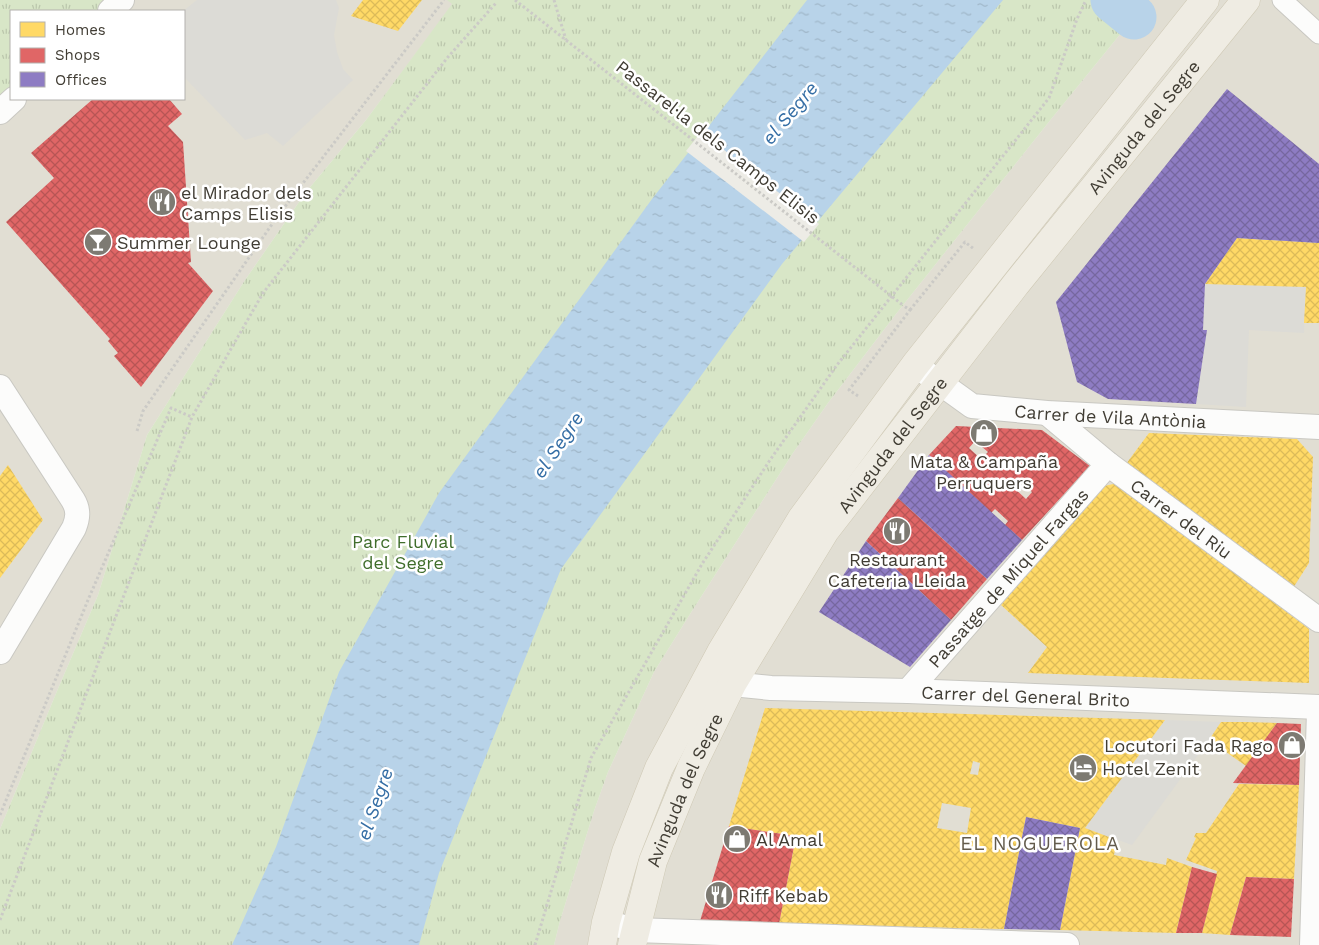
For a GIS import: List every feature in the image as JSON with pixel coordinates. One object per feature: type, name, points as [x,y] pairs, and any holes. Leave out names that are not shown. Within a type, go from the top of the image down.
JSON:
[{"type":"main road","name":"Avinguda del Segre","points":[[604,934],[626,852],[659,768],[721,652],[802,518],[915,365],[1205,0]]},
{"type":"main road","name":"Avinguda del Segre","points":[[634,938],[653,861],[691,768],[732,684],[825,531],[1022,277],[1246,0]]},
{"type":"street","points":[[111,10],[122,0]]},
{"type":"street","points":[[1282,0],[1319,34]]},
{"type":"street","points":[[0,112],[13,100]]},
{"type":"street","name":"Carrer de Vila Antònia","points":[[915,365],[972,406],[1048,413],[1319,426]]},
{"type":"street","points":[[0,388],[77,506],[78,514],[74,528],[0,652]]},
{"type":"street","name":"Carrer del Riu","points":[[1048,413],[1108,464],[1319,620]]},
{"type":"street","name":"Passatge de Miquel Fargas","points":[[908,691],[1108,464]]},
{"type":"street","name":"Carrer del General Brito","points":[[732,684],[771,688],[908,691],[1319,707]]},
{"type":"street","points":[[1312,945],[1319,711]]},
{"type":"street","points":[[604,934],[634,938],[1067,945]]},
{"type":"path","points":[[137,431],[143,411],[277,217],[444,0]]},
{"type":"path","name":"Passarel·la dels Camps Elisis","points":[[515,0],[910,310]]},
{"type":"path","points":[[554,0],[566,40]]},
{"type":"path","points":[[535,945],[591,758],[702,564],[770,460],[837,366],[1049,98],[1077,19],[1086,0]]},
{"type":"path","points":[[0,920],[192,417],[263,293],[442,65],[496,2]]},
{"type":"path","points":[[858,396],[849,390],[910,310],[965,242],[974,250]]},
{"type":"path","points":[[0,815],[88,600],[171,408],[192,417]]},
{"type":"shaded area","points":[[0,0],[456,0],[366,120],[306,192],[245,280],[147,435],[98,595],[0,829]]},
{"type":"shaded area","points":[[197,0],[336,0],[339,8],[334,35],[337,52],[343,69],[353,80],[283,146],[267,133],[245,140],[185,78],[184,10]]},
{"type":"shaded area","points":[[1148,0],[1319,0],[1319,945],[554,945],[594,811],[608,772],[654,672],[692,611],[793,453],[828,403],[896,314]]},
{"type":"shaded area","points":[[1205,284],[1306,287],[1304,333],[1249,330],[1246,407],[1196,404],[1207,331],[1203,330]]},
{"type":"shaded area","points":[[1165,720],[1221,722],[1132,845],[1085,828]]},
{"type":"green space","points":[[0,0],[122,0],[111,10],[10,10],[10,100],[0,112]]},
{"type":"green space","name":"Parc Fluvial del Segre","points":[[447,0],[1148,0],[896,314],[828,403],[793,453],[692,611],[654,672],[608,772],[594,811],[554,945],[0,945],[0,829],[98,595],[147,435],[245,280],[306,192],[366,120],[452,4]]},
{"type":"water","name":"el Segre","points":[[807,0],[1003,0],[782,264],[561,569],[439,873],[419,945],[232,945],[276,847],[339,672],[439,493],[652,199]]},
{"type":"pier","points":[[701,132],[819,224],[804,242],[686,151]]},
{"type":"building: Homes","points":[[363,0],[422,0],[398,31],[351,16]]},
{"type":"building: Homes","points":[[1237,238],[1319,243],[1319,323],[1304,323],[1306,287],[1205,284]]},
{"type":"building: Homes","points":[[1149,433],[1297,439],[1313,457],[1309,563],[1293,588],[1126,464]]},
{"type":"building: Homes","points":[[8,465],[43,520],[0,578],[0,476]]},
{"type":"building: Homes","points":[[1118,483],[1309,629],[1309,683],[1028,673],[1047,647],[1001,605],[1104,486]]},
{"type":"building: Homes","points":[[765,708],[1165,720],[1085,828],[1117,840],[1114,855],[1166,865],[1167,858],[1192,867],[1176,933],[1060,930],[1080,828],[1026,817],[1004,929],[779,924],[796,836],[729,826]],"holes":[[[973,761],[980,763],[978,775],[970,774]],[[942,803],[971,808],[967,833],[937,828]]]},
{"type":"building: Homes","points":[[1221,722],[1277,723],[1246,766],[1209,740]]},
{"type":"building: Homes","points":[[1239,784],[1299,785],[1294,879],[1246,877],[1230,935],[1202,933],[1217,871],[1186,860],[1196,838],[1194,837],[1196,833],[1206,833]]},
{"type":"building: Shops","name":"Summer Lounge","points":[[92,100],[170,100],[182,114],[168,126],[183,142],[191,262],[188,263],[213,291],[141,387],[114,356],[118,353],[108,341],[110,339],[6,222],[54,178],[31,153]]},
{"type":"building: Shops","points":[[956,426],[1042,430],[1090,466],[1022,540],[1005,525],[1008,521],[995,509],[991,513],[929,455]],"holes":[[[975,441],[988,452],[981,459],[969,448]],[[1045,455],[1056,464],[1049,471],[1039,462]],[[1021,482],[1032,492],[1026,499],[1014,488]]]},
{"type":"building: Shops","points":[[898,498],[987,579],[951,620],[866,541]]},
{"type":"building: Shops","points":[[1277,723],[1301,724],[1299,785],[1233,783]]},
{"type":"building: Shops","points":[[729,826],[796,836],[779,924],[700,921]]},
{"type":"building: Shops","points":[[1192,867],[1217,874],[1202,933],[1176,933]]},
{"type":"building: Shops","points":[[1246,877],[1294,879],[1291,937],[1230,935]]},
{"type":"building: Offices","points":[[1227,89],[1319,164],[1319,243],[1237,238],[1205,284],[1203,330],[1207,330],[1196,404],[1108,399],[1077,382],[1056,302]]},
{"type":"building: Offices","points":[[929,455],[1022,540],[987,579],[898,498]]},
{"type":"building: Offices","points":[[866,541],[951,620],[910,667],[819,612]]},
{"type":"building: Offices","points":[[1026,817],[1080,828],[1060,930],[1004,929]]},
{"type":"waterway","name":"EL NOGUEROLA","points":[[1113,0],[1134,17]]},
{"type":"place","name":"el Mirador dels Camps Elisis","points":[[162,202]]},
{"type":"place","name":"Summer Lounge","points":[[98,242]]},
{"type":"place","name":"Mata & Campaña Perruquers","points":[[984,433]]},
{"type":"place","name":"Restaurant Cafeteria Lleida","points":[[897,531]]},
{"type":"place","name":"Locutori Fada Rago","points":[[1292,745]]},
{"type":"place","name":"Hotel Zenit","points":[[1083,768]]},
{"type":"place","name":"Al Amal","points":[[737,839]]},
{"type":"place","name":"Riff Kebab","points":[[719,895]]},
{"type":"district","name":"EL NOGUEROLA","points":[[1040,843]]}]
